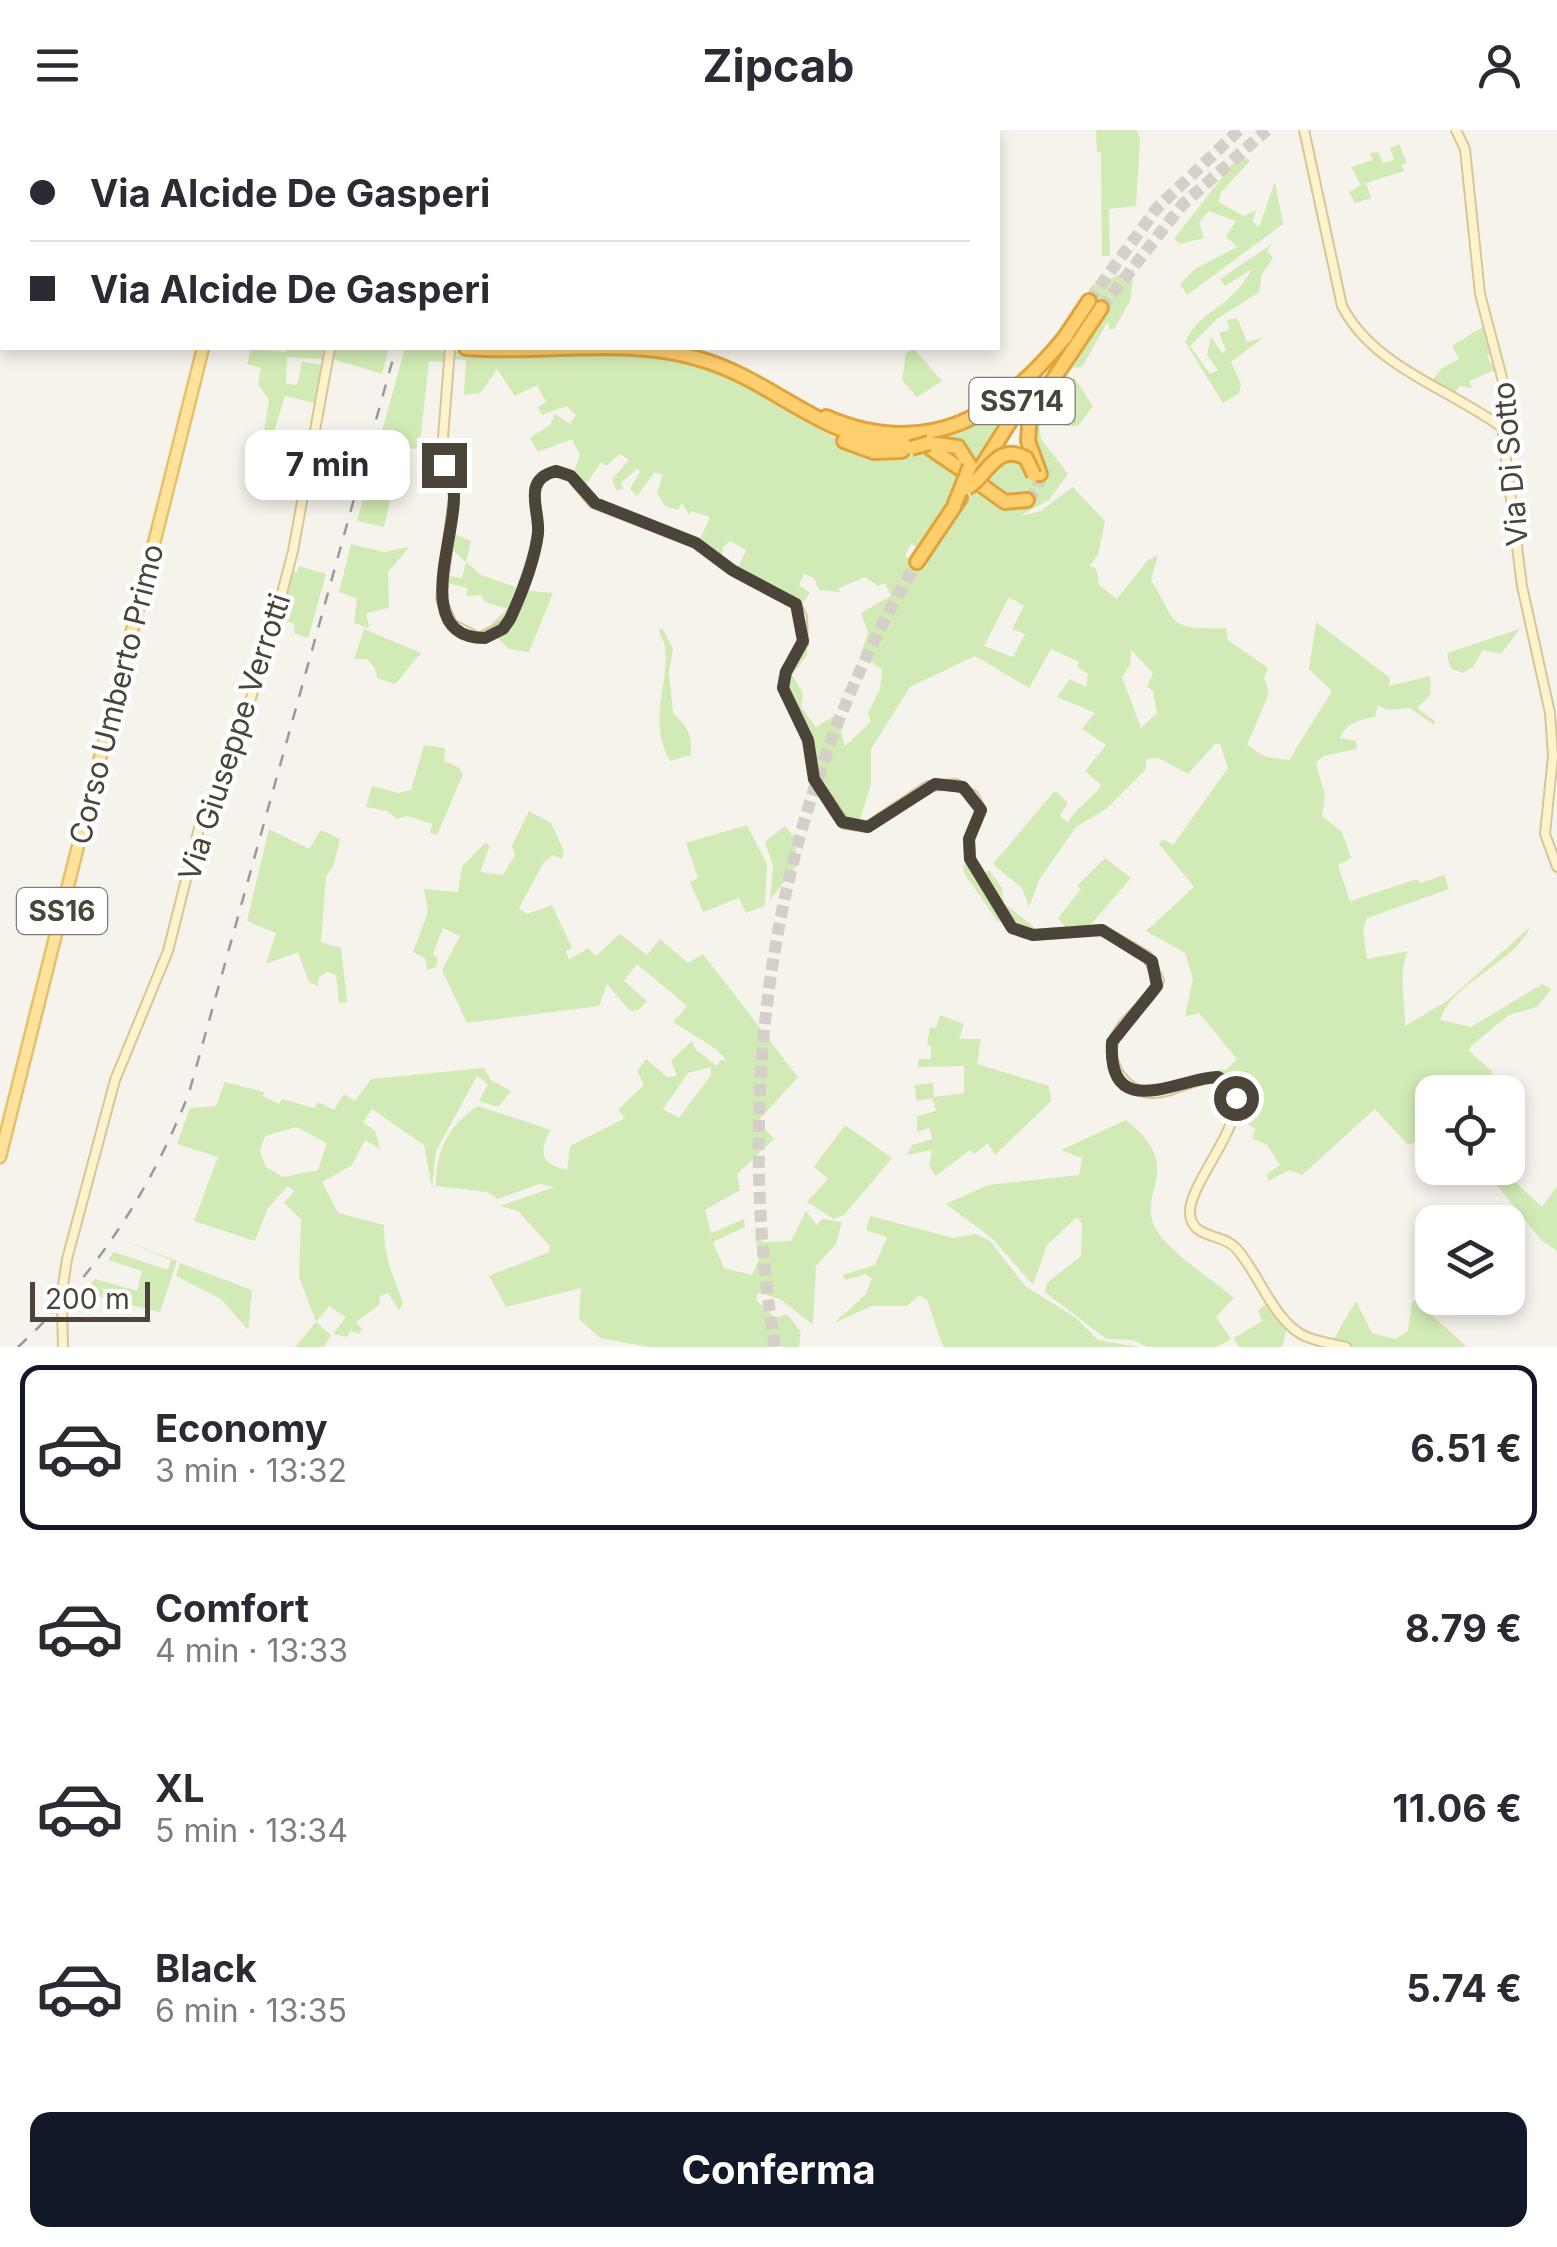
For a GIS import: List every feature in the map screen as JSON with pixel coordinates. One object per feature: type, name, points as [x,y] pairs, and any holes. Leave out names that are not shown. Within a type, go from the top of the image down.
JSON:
[{"type":"highway","name":"SS714","points":[[920,557],[1068,353],[1095,305],[1066,336],[975,478]]},
{"type":"highway","points":[[687,350],[722,360],[824,416],[861,429],[898,434],[934,431],[967,421],[1001,402],[1028,380],[1066,336]]},
{"type":"highway","points":[[541,350],[644,350],[716,364],[858,448],[888,452],[909,446]]},
{"type":"highway","points":[[954,506],[975,478],[1008,453],[1026,458],[1037,474],[1028,442],[1028,420],[1068,353]]},
{"type":"highway","points":[[774,388],[852,436]]},
{"type":"highway","points":[[792,407],[852,436],[909,446],[958,446],[975,478],[1008,503],[1026,497]]},
{"type":"main road","name":"Corso Umberto Primo","points":[[0,1157],[202,350]]},
{"type":"street","points":[[1304,130],[1342,306],[1350,321],[1396,364],[1494,422],[1504,433]]},
{"type":"street","name":"Via Di Sotto","points":[[1456,130],[1464,145],[1480,294],[1505,389],[1504,433],[1522,586],[1552,733],[1545,834],[1557,867]]},
{"type":"street","name":"Via Giuseppe Verrotti","points":[[62,1292],[67,1259],[113,1084],[168,951],[200,824],[245,717],[271,635],[293,550],[330,350]]},
{"type":"street","points":[[450,350],[442,450],[454,494],[441,599],[452,624],[479,638],[506,625],[538,534],[532,503],[535,490],[542,478],[556,471],[571,476],[595,503],[696,543],[742,576],[794,601],[802,615],[803,641],[786,672],[783,688],[808,740],[814,779],[837,816],[848,826],[868,827],[935,784],[963,787],[981,810],[969,839],[970,859],[1005,921],[1018,932],[1033,935],[1102,930],[1148,956],[1158,980],[1115,1035],[1112,1056],[1120,1076],[1134,1088],[1150,1093],[1218,1077],[1230,1085],[1236,1101],[1232,1120],[1192,1200],[1194,1225],[1235,1247],[1296,1331],[1346,1347]]},
{"type":"street","points":[[62,1304],[62,1347]]},
{"type":"green space","points":[[1096,130],[1137,130],[1140,138],[1136,206],[1109,209],[1110,256],[1102,256],[1101,153],[1097,152]]},
{"type":"green space","points":[[1399,144],[1407,163],[1402,165],[1404,171],[1366,183],[1371,198],[1355,203],[1349,192],[1361,185],[1351,167],[1373,160],[1370,153],[1378,152],[1383,163],[1394,160],[1390,148]]},
{"type":"green space","points":[[1241,153],[1250,161],[1221,192],[1218,202],[1244,216],[1256,210],[1253,222],[1259,227],[1275,182],[1283,224],[1187,295],[1180,284],[1195,269],[1237,247],[1226,236],[1236,221],[1209,211],[1199,222],[1204,238],[1180,244],[1174,239]]},
{"type":"green space","points":[[1272,244],[1267,251],[1273,258],[1262,274],[1259,292],[1217,319],[1190,346],[1210,374],[1218,370],[1207,355],[1211,337],[1222,353],[1226,350],[1219,333],[1229,330],[1227,320],[1237,318],[1247,342],[1264,337],[1231,362],[1241,384],[1239,393],[1223,403],[1185,342],[1200,321],[1234,293],[1252,269],[1225,286],[1220,279]]},
{"type":"green space","points":[[1134,269],[1130,301],[1114,329],[1109,329],[1108,321],[1082,367],[1072,368],[1041,414],[1041,439],[1068,474],[1049,500],[1020,516],[1041,511],[1073,487],[1105,521],[1098,555],[1089,566],[1096,568],[1099,585],[1117,599],[1148,560],[1158,555],[1151,580],[1176,621],[1193,628],[1226,628],[1228,640],[1268,668],[1264,678],[1269,693],[1247,745],[1266,757],[1289,760],[1332,691],[1309,669],[1316,622],[1390,678],[1389,686],[1430,676],[1431,694],[1417,708],[1435,721],[1434,725],[1410,708],[1388,710],[1378,705],[1375,717],[1354,723],[1342,733],[1340,738],[1356,741],[1357,749],[1323,756],[1316,763],[1325,796],[1322,816],[1342,832],[1351,858],[1338,865],[1350,901],[1417,879],[1420,883],[1444,875],[1449,889],[1367,918],[1363,929],[1367,959],[1408,951],[1402,979],[1405,1026],[1447,1001],[1530,927],[1510,952],[1457,994],[1440,1020],[1471,1027],[1542,984],[1551,989],[1537,1007],[1509,1015],[1471,1046],[1469,1051],[1492,1071],[1491,1075],[1415,1075],[1415,1142],[1408,1145],[1375,1109],[1302,1175],[1290,1170],[1268,1181],[1267,1174],[1280,1165],[1267,1145],[1252,1138],[1256,1129],[1237,1118],[1237,1092],[1219,1076],[1219,1069],[1226,1070],[1237,1059],[1199,1013],[1185,1017],[1193,978],[1185,953],[1146,931],[1194,887],[1159,844],[1163,839],[1173,845],[1228,768],[1220,744],[1215,744],[1188,774],[1159,758],[1146,759],[1146,769],[1106,809],[1076,827],[1039,880],[1029,907],[1022,888],[993,864],[1056,791],[1068,803],[1060,816],[1068,823],[1101,785],[1085,771],[1106,745],[1082,729],[1095,713],[1057,697],[1070,679],[1086,687],[1088,674],[1077,667],[1079,662],[1051,649],[1029,688],[975,656],[910,687],[871,749],[871,784],[858,826],[848,824],[815,775],[786,678],[808,633],[807,655],[792,675],[803,693],[801,707],[816,727],[836,715],[845,746],[871,722],[868,713],[880,689],[882,670],[861,653],[868,633],[861,613],[891,596],[885,583],[878,586],[865,577],[839,588],[840,592],[819,590],[814,578],[804,574],[799,585],[810,593],[801,605],[737,570],[746,550],[730,541],[723,547],[722,559],[699,541],[710,517],[691,511],[689,515],[682,503],[678,510],[665,506],[657,493],[663,474],[654,473],[637,496],[630,489],[640,472],[638,468],[621,483],[623,489],[616,490],[612,479],[629,460],[620,454],[606,466],[601,462],[583,489],[573,474],[580,455],[572,439],[538,452],[530,438],[550,425],[555,414],[570,424],[576,415],[566,406],[542,415],[538,407],[546,402],[537,385],[515,396],[497,369],[480,393],[464,395],[466,360],[452,359],[453,351],[477,356],[662,355],[711,365],[850,447],[928,450],[967,477],[921,549],[911,544],[905,556],[921,564],[976,485],[993,499],[1028,501],[1023,494],[1007,497],[979,479],[994,462],[1033,450],[1034,415],[1090,314],[1086,299],[1091,286]],"holes":[[[1009,597],[1024,606],[1012,629],[1025,634],[1013,657],[984,646]],[[1131,650],[1153,673],[1147,686],[1153,691],[1157,713],[1141,728],[1122,677],[1130,665]]]},
{"type":"green space","points":[[1484,326],[1493,352],[1487,356],[1495,370],[1469,381],[1472,388],[1459,386],[1454,395],[1432,381],[1442,368],[1459,359],[1452,346]]},
{"type":"green space","points":[[250,350],[324,350],[322,359],[287,357],[286,384],[297,385],[302,362],[322,365],[315,403],[285,396],[274,432],[264,430],[269,400],[258,384],[261,368],[247,364]]},
{"type":"green space","points":[[335,350],[388,350],[382,374],[333,359]]},
{"type":"green space","points":[[404,350],[446,351],[445,362],[429,361],[421,435],[416,449],[402,447],[384,527],[357,521]]},
{"type":"green space","points":[[915,350],[942,381],[917,397],[902,380],[906,353]]},
{"type":"green space","points":[[1074,377],[1093,406],[1078,426],[1066,426],[1058,414],[1044,413]]},
{"type":"green space","points":[[1025,388],[975,471],[968,454],[912,440],[912,435],[928,434]]},
{"type":"green space","points":[[454,534],[471,541],[466,562],[451,549]]},
{"type":"green space","points":[[351,544],[384,552],[409,547],[388,572],[389,608],[366,613],[369,628],[354,623],[357,598],[339,592]]},
{"type":"green space","points":[[466,562],[481,575],[516,587],[506,614],[502,620],[482,633],[507,609],[485,602],[481,595],[466,596],[468,588],[447,583],[448,576],[462,578]]},
{"type":"green space","points":[[299,566],[326,574],[308,638],[294,633],[295,624],[279,620],[292,571],[297,572]]},
{"type":"green space","points":[[522,590],[553,593],[529,652],[509,649],[496,637],[514,617]]},
{"type":"green space","points":[[364,629],[421,653],[395,684],[377,678],[367,659],[354,659]]},
{"type":"green space","points":[[659,629],[663,629],[673,649],[669,672],[673,713],[686,727],[691,742],[691,755],[670,761],[660,730],[666,656]]},
{"type":"green space","points":[[1520,629],[1501,654],[1483,650],[1473,667],[1463,673],[1450,668],[1447,653]]},
{"type":"green space","points":[[424,745],[445,748],[444,761],[463,774],[437,835],[430,833],[432,824],[408,816],[397,819],[387,811],[366,807],[372,786],[398,793],[411,790]]},
{"type":"green space","points":[[529,811],[551,823],[564,851],[562,859],[553,855],[544,862],[519,908],[527,914],[552,905],[572,948],[566,951],[569,960],[588,948],[596,956],[620,934],[647,955],[660,939],[688,963],[703,954],[798,1077],[758,1121],[774,1139],[737,1174],[740,1190],[705,1210],[711,1233],[744,1219],[745,1227],[713,1242],[724,1268],[752,1275],[761,1255],[754,1237],[762,1235],[763,1242],[791,1241],[806,1211],[817,1225],[822,1219],[842,1222],[836,1244],[816,1266],[813,1325],[780,1299],[758,1293],[756,1300],[776,1318],[787,1314],[801,1332],[799,1347],[783,1347],[775,1336],[769,1337],[773,1347],[649,1347],[600,1338],[579,1319],[581,1288],[506,1307],[489,1276],[549,1252],[550,1246],[518,1211],[500,1206],[555,1187],[539,1184],[498,1199],[487,1192],[436,1186],[438,1162],[446,1140],[459,1121],[478,1106],[551,1130],[544,1156],[552,1165],[567,1170],[570,1146],[625,1118],[618,1110],[644,1085],[637,1071],[646,1059],[667,1077],[677,1076],[671,1061],[692,1041],[695,1049],[717,1066],[720,1060],[727,1061],[716,1049],[673,1022],[687,1006],[637,964],[624,981],[647,1001],[638,1010],[630,1011],[607,984],[599,1006],[467,1023],[442,970],[460,936],[443,928],[433,954],[438,959],[436,967],[427,970],[425,958],[413,952],[428,912],[424,889],[458,892],[462,867],[485,843],[490,846],[480,872],[503,875],[515,855],[512,846]],"holes":[[[711,1067],[711,1075],[679,1118],[663,1109],[688,1073]]]},
{"type":"green space","points":[[747,825],[767,864],[765,906],[746,913],[739,898],[703,912],[690,882],[698,878],[686,843]]},
{"type":"green space","points":[[785,826],[794,837],[798,864],[770,900],[773,866],[765,842]]},
{"type":"green space","points":[[269,829],[309,849],[321,830],[340,839],[333,867],[326,876],[321,942],[341,948],[347,1002],[339,1003],[336,975],[327,972],[319,977],[318,986],[309,982],[298,952],[266,964],[276,933],[247,921]]},
{"type":"green space","points":[[973,858],[983,874],[989,870],[1002,888],[1004,903],[1041,933],[997,921],[964,873],[963,866]]},
{"type":"green space","points":[[1105,858],[1131,878],[1090,925],[1068,930],[1058,918],[1081,889],[1077,886]]},
{"type":"green space","points":[[940,1015],[964,1024],[959,1039],[981,1039],[977,1064],[1049,1086],[1051,1101],[995,1155],[988,1143],[974,1154],[970,1150],[936,1176],[929,1166],[932,1150],[907,1155],[912,1145],[932,1139],[929,1128],[917,1132],[917,1116],[936,1111],[932,1098],[916,1101],[915,1085],[933,1083],[934,1097],[964,1093],[964,1066],[918,1067],[918,1059],[931,1059],[931,1046],[927,1045],[930,1027],[936,1028]]},
{"type":"green space","points":[[484,1068],[491,1080],[511,1091],[498,1107],[479,1101],[488,1084],[477,1076],[436,1151],[432,1189],[424,1145],[372,1109],[363,1122],[375,1131],[380,1149],[365,1140],[352,1165],[322,1182],[338,1213],[384,1225],[387,1257],[403,1304],[399,1310],[388,1293],[380,1296],[379,1305],[356,1322],[362,1329],[359,1334],[350,1331],[348,1337],[333,1334],[346,1317],[329,1306],[316,1322],[299,1277],[301,1219],[284,1203],[294,1191],[288,1186],[268,1208],[255,1241],[194,1221],[218,1157],[177,1144],[190,1108],[216,1106],[225,1082],[264,1092],[263,1096],[279,1104],[282,1099],[314,1108],[318,1102],[334,1110],[344,1094],[355,1101],[371,1079]],"holes":[[[296,1127],[327,1143],[318,1170],[283,1177],[266,1167],[260,1151],[265,1136]]]},
{"type":"green space","points":[[1126,1120],[1154,1153],[1157,1167],[1151,1217],[1157,1231],[1182,1257],[1234,1298],[1216,1317],[1231,1339],[1216,1347],[1147,1347],[1133,1340],[1106,1339],[1045,1292],[1047,1283],[1081,1256],[1082,1224],[1077,1217],[1047,1245],[1033,1285],[992,1238],[946,1204],[988,1185],[1079,1175],[1082,1158],[1061,1150]]},
{"type":"green space","points":[[845,1125],[892,1158],[844,1215],[834,1219],[807,1202],[828,1179],[814,1167]]},
{"type":"green space","points":[[1497,1185],[1518,1185],[1542,1207],[1557,1186],[1557,1251],[1541,1240],[1525,1220],[1525,1205],[1513,1205]]},
{"type":"green space","points":[[870,1216],[953,1238],[976,1234],[990,1241],[1025,1286],[1076,1318],[1098,1340],[1139,1347],[943,1347],[927,1300],[919,1295],[907,1306],[872,1306],[834,1323],[866,1294],[872,1279],[865,1274],[846,1280],[842,1275],[875,1265],[887,1237],[866,1230]]},
{"type":"green space","points":[[123,1240],[177,1261],[160,1312],[83,1293],[95,1279],[137,1291],[142,1271],[108,1260],[114,1252],[168,1270],[171,1260]]},
{"type":"green space","points":[[180,1263],[252,1290],[248,1330],[221,1299],[176,1276]]},
{"type":"green space","points":[[1269,1301],[1287,1328],[1282,1347],[1239,1347],[1234,1338],[1262,1321],[1258,1311]]},
{"type":"green space","points":[[1356,1301],[1372,1333],[1395,1339],[1408,1331],[1415,1301],[1415,1315],[1432,1315],[1467,1347],[1329,1347]]},
{"type":"green space","points":[[316,1322],[331,1335],[324,1347],[295,1347]]},
{"type":"tunnel","points":[[1089,301],[1157,208],[1239,130]]},
{"type":"tunnel","points":[[1101,308],[1183,204],[1267,130]]},
{"type":"tunnel","points":[[1027,500],[1038,489],[1040,474]]},
{"type":"tunnel","points":[[775,1347],[763,1245],[759,1143],[763,1042],[776,942],[798,843],[829,747],[868,653],[917,562]]},
{"type":"railway","points":[[18,1347],[72,1291],[118,1230],[157,1164],[189,1093],[395,350]]},
{"type":"route","points":[[444,465],[454,494],[441,599],[442,609],[455,628],[485,638],[503,629],[510,619],[538,534],[534,495],[542,478],[556,471],[571,476],[595,503],[696,543],[742,576],[792,600],[802,615],[803,641],[783,678],[783,688],[808,740],[814,779],[842,822],[860,829],[868,827],[928,786],[941,782],[963,787],[978,801],[981,810],[969,839],[970,859],[1005,921],[1018,932],[1033,935],[1102,930],[1152,961],[1157,986],[1112,1042],[1117,1070],[1125,1081],[1150,1093],[1218,1077],[1230,1085],[1236,1098]]}]
